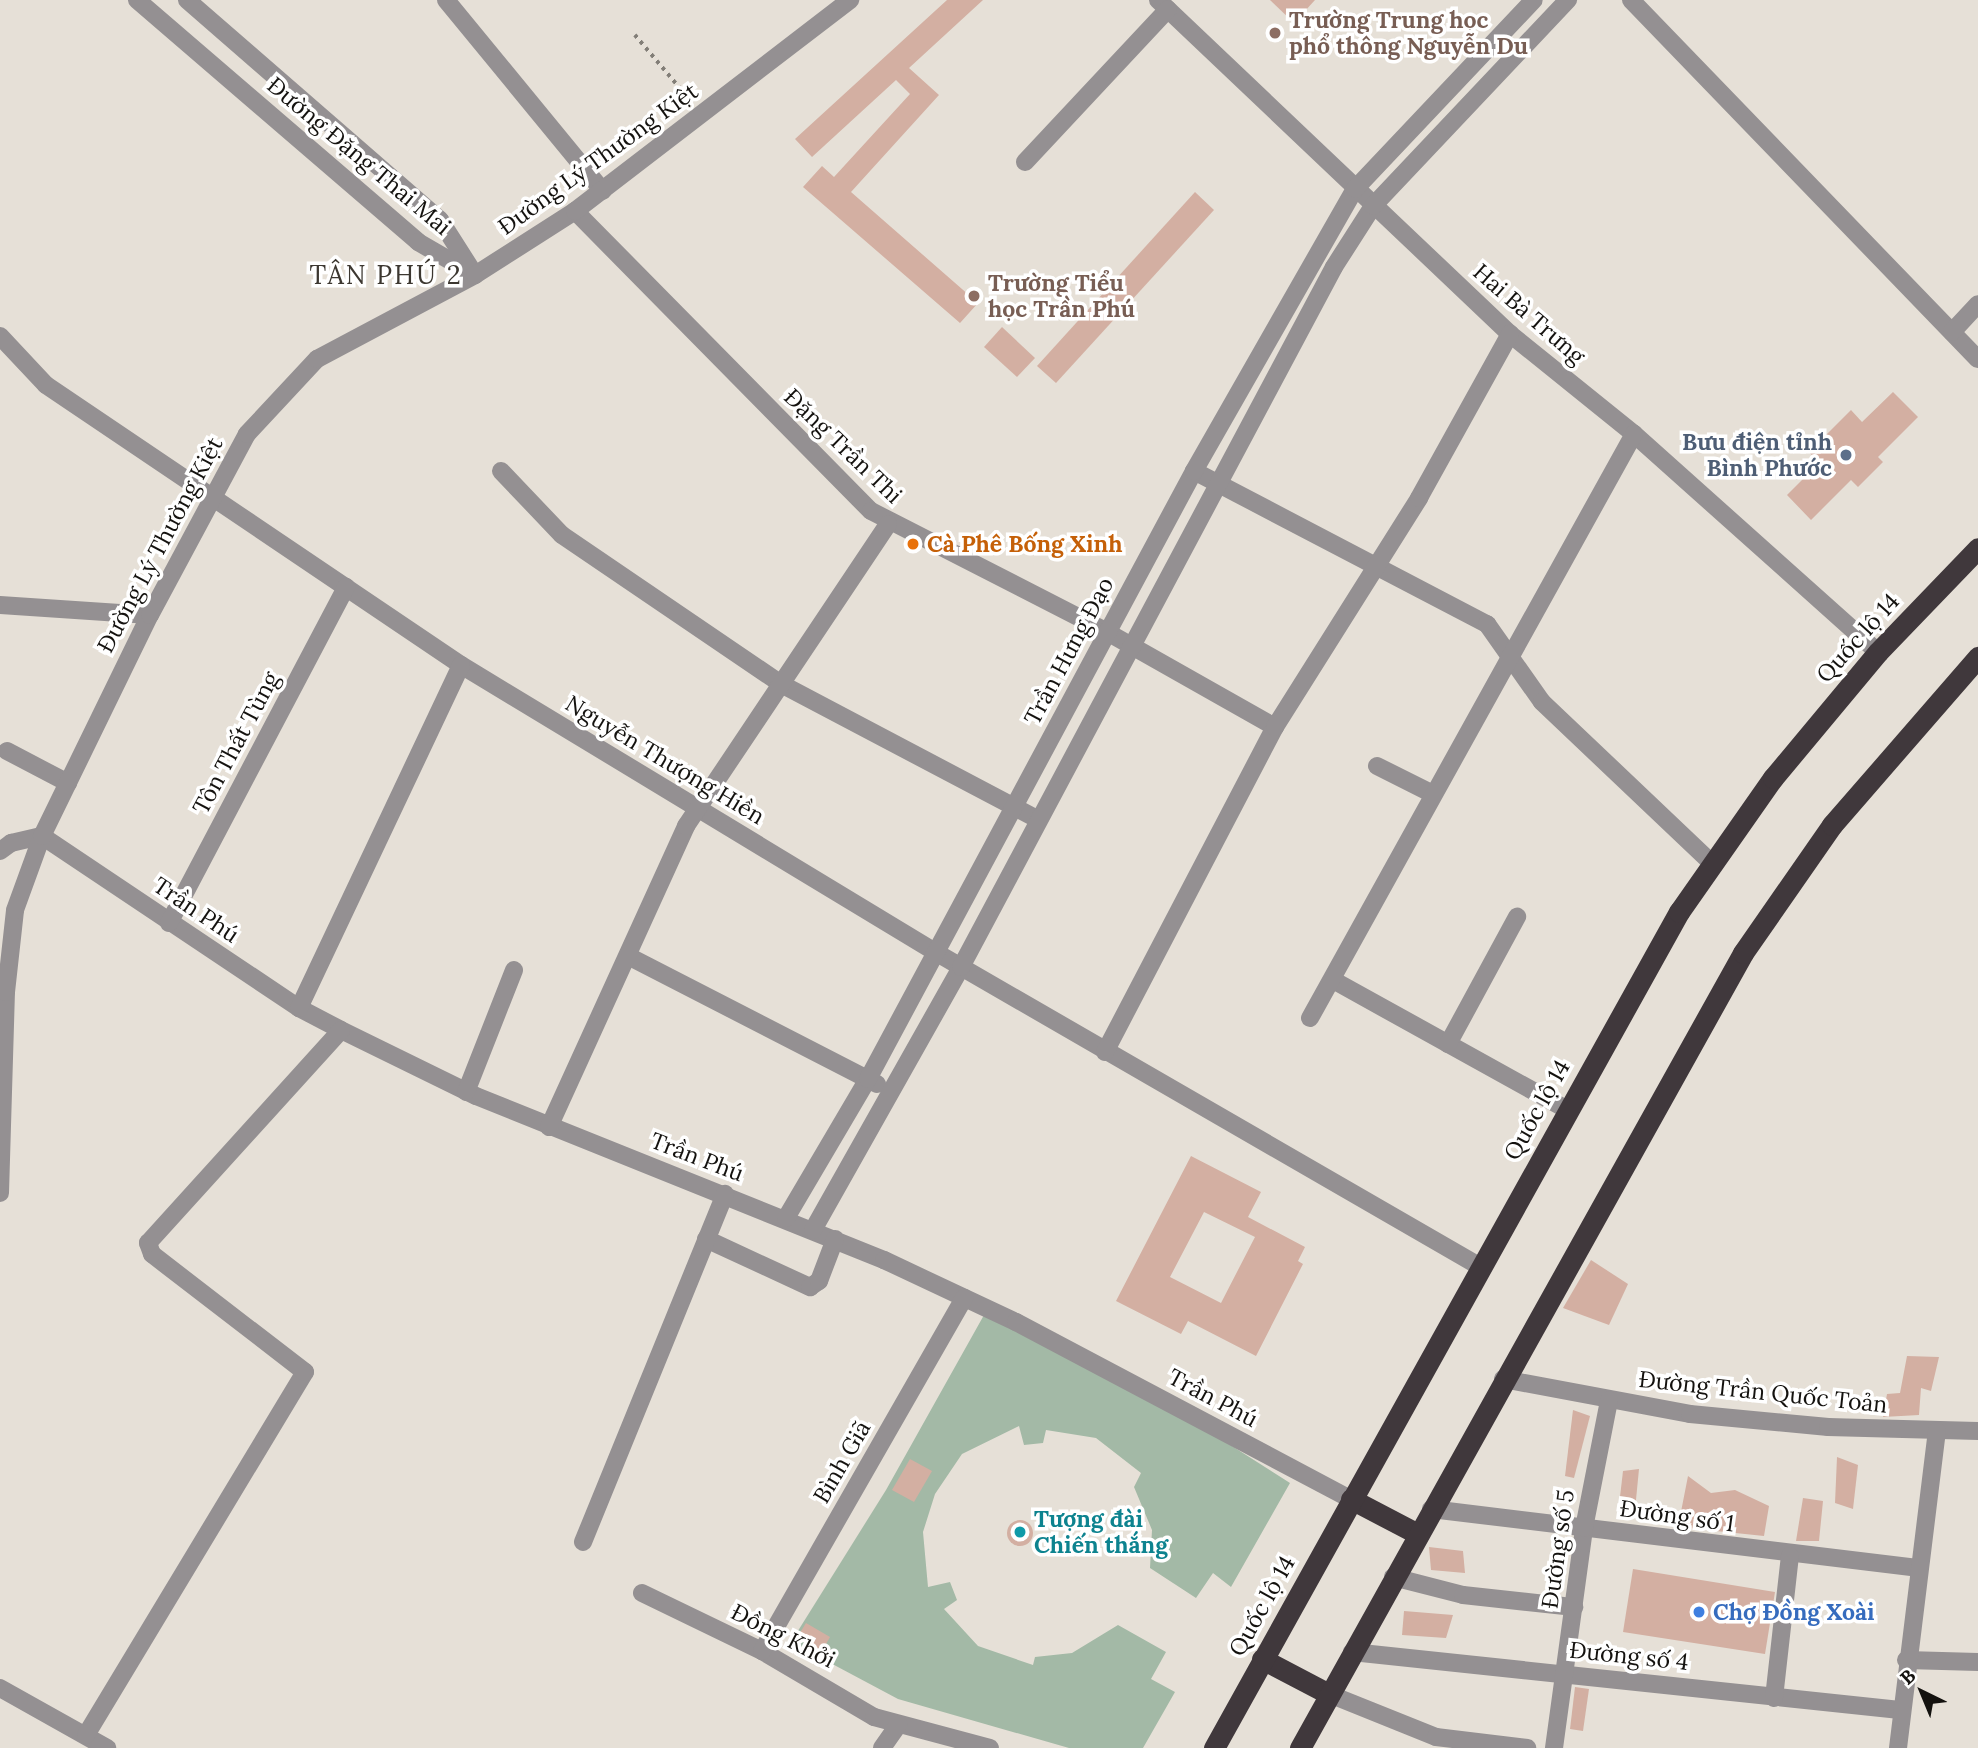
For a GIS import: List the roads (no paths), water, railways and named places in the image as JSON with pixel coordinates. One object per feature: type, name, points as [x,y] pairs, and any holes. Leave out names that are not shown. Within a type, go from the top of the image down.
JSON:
[{"type":"highway","name":"Quốc lộ 14","points":[[1214,1748],[1566,1109],[1713,864],[1773,778],[1878,652],[1978,548]]},
{"type":"highway","points":[[1300,1748],[1503,1379],[1743,953],[1832,825],[1978,657]]},
{"type":"highway","points":[[1351,1499],[1418,1534]]},
{"type":"highway","points":[[1262,1659],[1329,1694]]},
{"type":"street","name":"Đường Đặng Thai Mai","points":[[137,0],[418,242],[474,275]]},
{"type":"street","name":"Đường Đặng Thai Mai","points":[[187,0],[440,220],[474,275]]},
{"type":"street","points":[[446,0],[603,191]]},
{"type":"street","name":"Đường Lý Thường Kiệt","points":[[0,1193],[9,947],[15,910],[42,836],[149,615],[210,495],[247,434],[317,359],[474,275],[575,211],[703,116],[850,0]]},
{"type":"street","name":"Trần Hưng Đạo","points":[[786,1218],[868,1079],[1194,471],[1355,189],[1534,0]]},
{"type":"street","points":[[813,1230],[961,967],[1037,819],[1133,646],[1219,482],[1373,206],[1568,0]]},
{"type":"street","points":[[1631,0],[1978,359]]},
{"type":"street","points":[[1025,162],[1163,5]]},
{"type":"street","name":"Hai Bà Trưng","points":[[1163,5],[1510,334],[1634,434],[1878,652]]},
{"type":"street","name":"Đặng Trần Thi","points":[[575,211],[851,493],[888,524],[1107,632],[1275,727]]},
{"type":"street","points":[[1952,332],[1978,304]]},
{"type":"street","points":[[1105,1052],[1275,727],[1373,566],[1419,498],[1510,334]]},
{"type":"street","name":"Nguyễn Thượng Hiền","points":[[0,336],[26,371],[461,665],[937,953],[1479,1266]]},
{"type":"street","points":[[1310,1018],[1333,980],[1431,793],[1634,434]]},
{"type":"street","points":[[500,471],[562,535],[783,685],[1037,819]]},
{"type":"street","points":[[1194,471],[1487,624],[1542,702],[1713,864]]},
{"type":"street","points":[[550,1127],[696,808],[783,685],[888,524]]},
{"type":"street","name":"Tôn Thất Tùng","points":[[169,922],[346,587]]},
{"type":"street","points":[[0,605],[149,615]]},
{"type":"street","points":[[299,1008],[461,665]]},
{"type":"street","points":[[7,751],[68,783]]},
{"type":"street","points":[[1377,766],[1431,793]]},
{"type":"street","points":[[4,843],[42,836]]},
{"type":"street","name":"Trần Phú","points":[[42,836],[299,1008],[341,1030],[466,1092],[786,1218],[964,1298],[1351,1499]]},
{"type":"street","points":[[1448,1044],[1517,917]]},
{"type":"street","points":[[628,956],[891,1091]]},
{"type":"street","points":[[466,1092],[514,970]]},
{"type":"street","points":[[1333,980],[1566,1109]]},
{"type":"street","points":[[86,1735],[305,1372],[300,1362],[218,1308],[152,1254],[148,1243],[341,1030]]},
{"type":"street","points":[[583,1542],[725,1194]]},
{"type":"street","points":[[706,1239],[810,1287],[819,1281],[835,1239]]},
{"type":"street","name":"Bình Giã","points":[[762,1651],[964,1298]]},
{"type":"street","name":"Đường Trần Quốc Toản","points":[[1503,1379],[1609,1400],[1814,1426],[1978,1432]]},
{"type":"street","name":"Đường số 5","points":[[1554,1748],[1567,1673],[1584,1528],[1609,1400]]},
{"type":"street","points":[[1898,1748],[1917,1568],[1937,1431]]},
{"type":"street","name":"Đường số 1","points":[[1431,1509],[1790,1556],[1917,1568]]},
{"type":"street","points":[[1774,1698],[1790,1556]]},
{"type":"street","points":[[1393,1577],[1464,1595],[1574,1606]]},
{"type":"street","name":"Đồng Khởi","points":[[642,1593],[762,1651],[874,1717],[990,1748]]},
{"type":"street","name":"Đường số 4","points":[[1352,1652],[1900,1710]]},
{"type":"street","points":[[1906,1660],[1978,1662]]},
{"type":"street","points":[[0,1688],[107,1748]]},
{"type":"street","points":[[1329,1694],[1441,1742],[1527,1748]]},
{"type":"street","points":[[882,1748],[899,1724]]},
{"type":"place","name":"Trường Trung học phổ thông Nguyễn Du","points":[[1275,33]]},
{"type":"place","name":"Trường Tiểu học Trần Phú","points":[[974,296]]},
{"type":"place","name":"Bưu điện tỉnh Bình Phước","points":[[1846,455]]},
{"type":"place","name":"Cà Phê Bống Xinh","points":[[913,544]]},
{"type":"place","name":"Tượng đài Chiến thắng","points":[[1020,1532]]},
{"type":"place","name":"Chợ Đồng Xoài","points":[[1699,1612]]},
{"type":"district","name":"TÂN PHÚ 2","points":[[386,275]]}]
